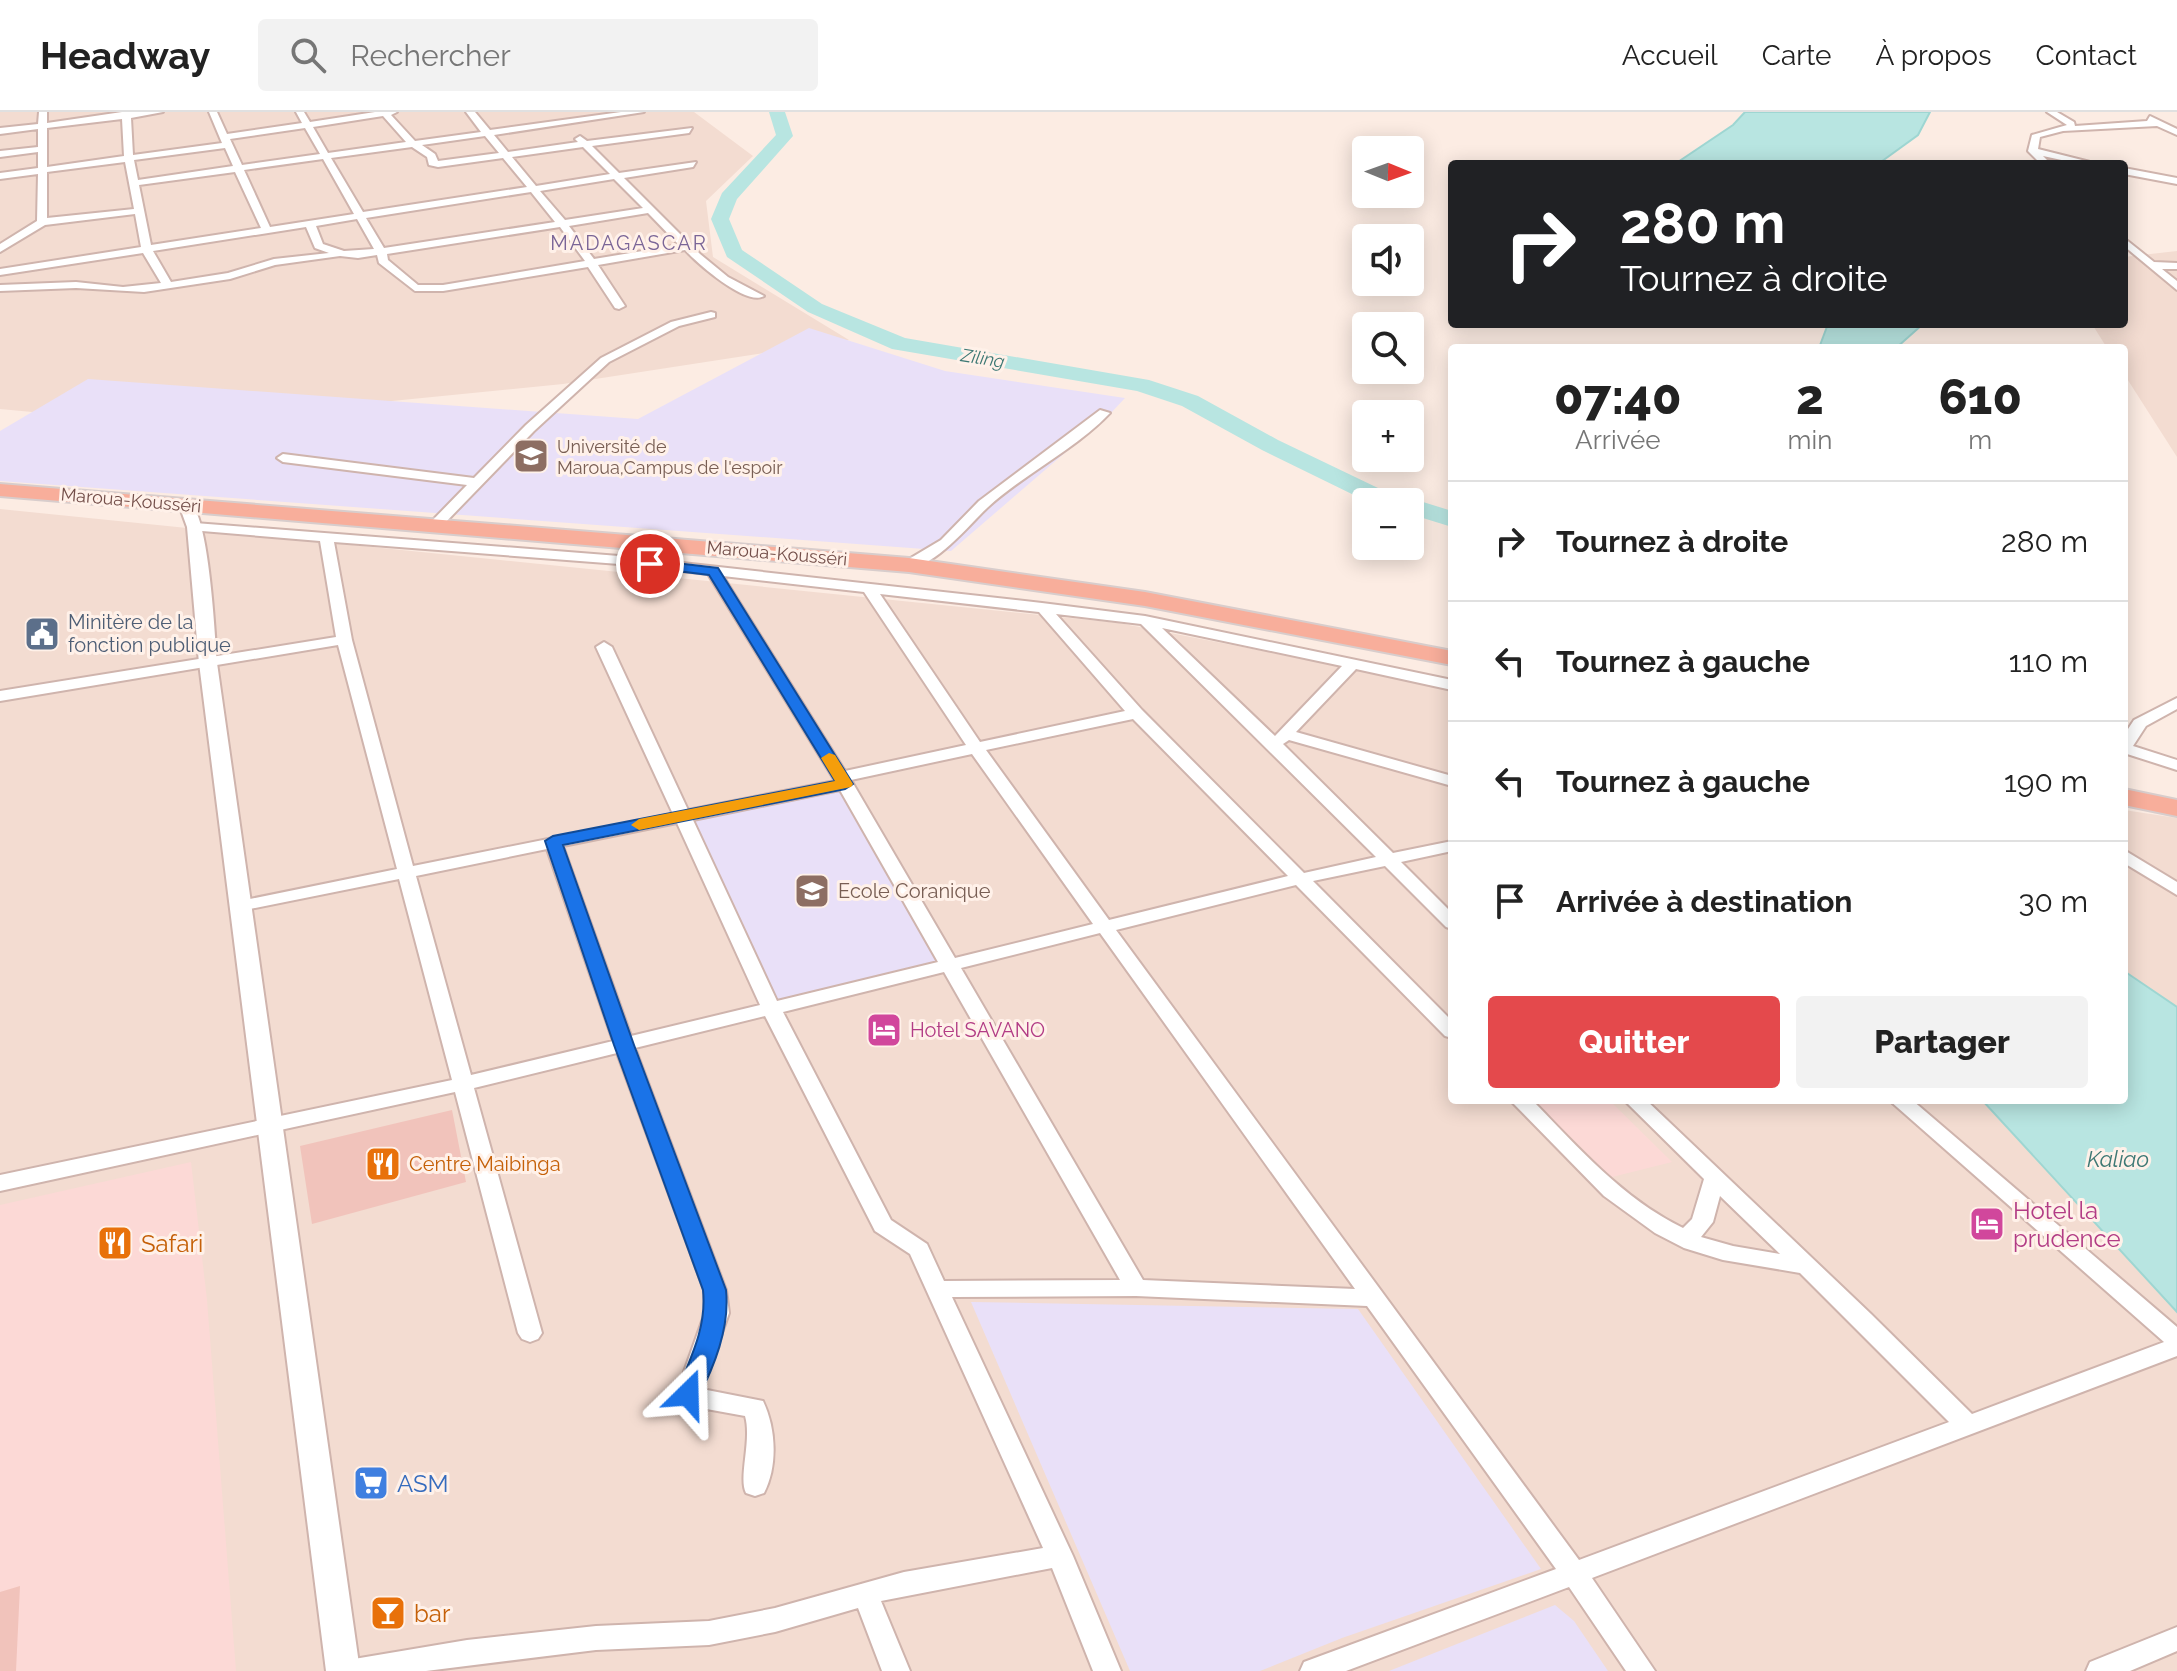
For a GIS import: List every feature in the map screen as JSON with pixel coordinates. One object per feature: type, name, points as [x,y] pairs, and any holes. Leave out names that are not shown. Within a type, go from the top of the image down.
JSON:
[{"type":"highway","name":"Maroua-Kousséri","points":[[0,490],[191,516],[436,524],[909,565],[1145,599],[1448,657]]},
{"type":"highway","points":[[2128,798],[2177,808]]},
{"type":"street","points":[[42,222],[43,112]]},
{"type":"street","points":[[0,131],[159,112]]},
{"type":"street","points":[[213,112],[266,229]]},
{"type":"street","points":[[300,112],[381,252],[383,261],[409,284],[427,289],[687,247]]},
{"type":"street","points":[[0,176],[129,159],[307,124],[396,112]]},
{"type":"street","points":[[470,112],[563,223],[619,306]]},
{"type":"street","points":[[552,112],[687,247],[724,279],[759,296]]},
{"type":"street","points":[[134,183],[323,154],[640,112]]},
{"type":"street","points":[[2051,112],[2071,124],[2067,130]]},
{"type":"street","points":[[2137,112],[2174,131],[2175,115]]},
{"type":"street","points":[[384,113],[412,143],[432,156],[434,164],[689,130]]},
{"type":"street","points":[[126,114],[129,159],[146,248],[167,285]]},
{"type":"street","points":[[2033,151],[2036,135],[2117,124],[2159,123]]},
{"type":"street","points":[[0,154],[43,149]]},
{"type":"street","points":[[2033,151],[2042,160]]},
{"type":"street","points":[[2033,151],[2075,160]]},
{"type":"street","points":[[0,272],[693,164]]},
{"type":"street","points":[[2128,172],[2177,181]]},
{"type":"street","points":[[0,288],[76,285],[131,290],[230,276],[274,262],[381,252],[651,210]]},
{"type":"street","points":[[0,249],[42,222],[139,211]]},
{"type":"street","points":[[309,222],[319,246],[343,254]]},
{"type":"street","points":[[2128,244],[2177,287]]},
{"type":"street","points":[[2152,265],[2177,266]]},
{"type":"street","points":[[436,524],[475,482],[605,360],[675,324],[711,315]]},
{"type":"street","points":[[909,565],[946,543],[984,504],[1104,413]]},
{"type":"street","points":[[283,458],[475,482]]},
{"type":"street","points":[[343,1671],[191,516],[326,536],[492,548],[1145,620],[1448,684]]},
{"type":"street","points":[[326,536],[344,640],[530,1333]]},
{"type":"street","points":[[713,571],[843,780],[1136,1288]]},
{"type":"street","points":[[870,590],[976,748],[1573,1572],[1641,1671]]},
{"type":"street","points":[[1042,607],[1136,713],[1448,1028]]},
{"type":"street","points":[[1145,620],[1280,739],[1388,861],[1448,919]]},
{"type":"street","points":[[0,696],[344,640]]},
{"type":"street","points":[[604,647],[772,1010],[883,1225],[894,1234],[911,1240],[919,1250],[1060,1556],[1107,1671]]},
{"type":"street","points":[[1280,739],[1353,664]]},
{"type":"street","points":[[2128,742],[2140,723],[2177,703]]},
{"type":"street","points":[[240,906],[681,816],[1136,713]]},
{"type":"street","points":[[1280,739],[1448,780]]},
{"type":"street","points":[[2128,749],[2177,765]]},
{"type":"street","points":[[553,841],[624,1045],[715,1290],[717,1313],[710,1341],[688,1394],[754,1408],[761,1429],[755,1486]]},
{"type":"street","points":[[0,1183],[463,1084],[952,967],[1299,879],[1448,847]]},
{"type":"street","points":[[2128,858],[2177,890]]},
{"type":"street","points":[[1524,1104],[1620,1200],[1651,1222],[1722,1252],[1802,1265]]},
{"type":"street","points":[[1638,1104],[1802,1265],[1863,1320],[1969,1427]]},
{"type":"street","points":[[1904,1104],[2177,1340]]},
{"type":"street","points":[[1686,1239],[1702,1222],[1714,1180]]},
{"type":"street","points":[[935,1289],[1136,1288],[1373,1298]]},
{"type":"street","points":[[1314,1671],[2177,1347]]},
{"type":"street","points":[[354,1671],[467,1652],[596,1638],[709,1633],[775,1620],[865,1593],[1060,1556]]},
{"type":"street","points":[[865,1593],[896,1671]]},
{"type":"street","points":[[2100,1671],[2177,1639]]},
{"type":"shaded area","points":[[0,112],[694,112],[753,156],[706,201],[713,257],[849,340],[563,384],[161,424],[0,409]]},
{"type":"shaded area","points":[[2177,251],[2177,457],[2128,380],[2128,344],[2104,344],[2094,328],[2128,328],[2128,257]]},
{"type":"shaded area","name":"Université de Maroua,Campus de l'espoir","points":[[809,328],[945,371],[1125,398],[951,551],[0,481],[0,431],[88,379],[638,419]]},
{"type":"shaded area","points":[[0,509],[1119,623],[1448,687],[1448,1104],[1986,1104],[2177,1312],[2177,1671],[0,1671]]},
{"type":"shaded area","name":"Ecole Coranique","points":[[838,788],[941,961],[779,1002],[692,821]]},
{"type":"shaded area","points":[[2128,811],[2177,818],[2177,1007],[2128,974]]},
{"type":"shaded area","points":[[1531,1104],[1613,1104],[1672,1162],[1612,1177],[1592,1164]]},
{"type":"shaded area","points":[[191,1162],[207,1300],[236,1671],[0,1671],[0,1205]]},
{"type":"shaded area","points":[[971,1302],[1358,1309],[1541,1569],[1342,1638],[1260,1671],[1130,1671]]},
{"type":"shaded area","points":[[1555,1605],[1574,1621],[1608,1671],[1389,1671]]},
{"type":"water","points":[[1745,112],[1930,112],[1918,135],[1884,160],[1681,160],[1733,125]]},
{"type":"water","points":[[1826,328],[1918,328],[1900,344],[1820,344]]},
{"type":"water","name":"Kaliao","points":[[2128,974],[2177,1007],[2177,1312],[1986,1104],[2128,1104]]},
{"type":"building","name":"Centre Maibinga","points":[[452,1110],[466,1182],[312,1224],[300,1146]]},
{"type":"building","points":[[20,1586],[16,1671],[0,1671],[0,1592]]},
{"type":"waterway","name":"Ziling","points":[[777,112],[785,136],[728,197],[720,219],[734,253],[815,308],[900,344],[1141,385],[1190,401],[1270,445],[1359,488]]},
{"type":"waterway","name":"Ziling","points":[[1424,510],[1448,518]]},
{"type":"slow traffic","points":[[639,825],[845,784],[829,758]]},
{"type":"place","name":"Université de Maroua,Campus de l'espoir","points":[[531,456]]},
{"type":"place","name":"Minitère de la fonction publique","points":[[42,634]]},
{"type":"place","name":"Ecole Coranique","points":[[812,891]]},
{"type":"place","name":"Hotel SAVANO","points":[[884,1030]]},
{"type":"place","name":"Centre Maibinga","points":[[383,1164]]},
{"type":"place","name":"Hotel la prudence","points":[[1987,1224]]},
{"type":"place","name":"Safari","points":[[115,1243]]},
{"type":"place","name":"ASM","points":[[371,1483]]},
{"type":"place","name":"bar","points":[[388,1613]]},
{"type":"district","name":"MADAGASCAR","points":[[629,243]]},
{"type":"route","points":[[650,564],[713,571],[845,784],[553,841],[624,1045],[715,1290],[717,1313],[710,1341],[688,1394]]}]
